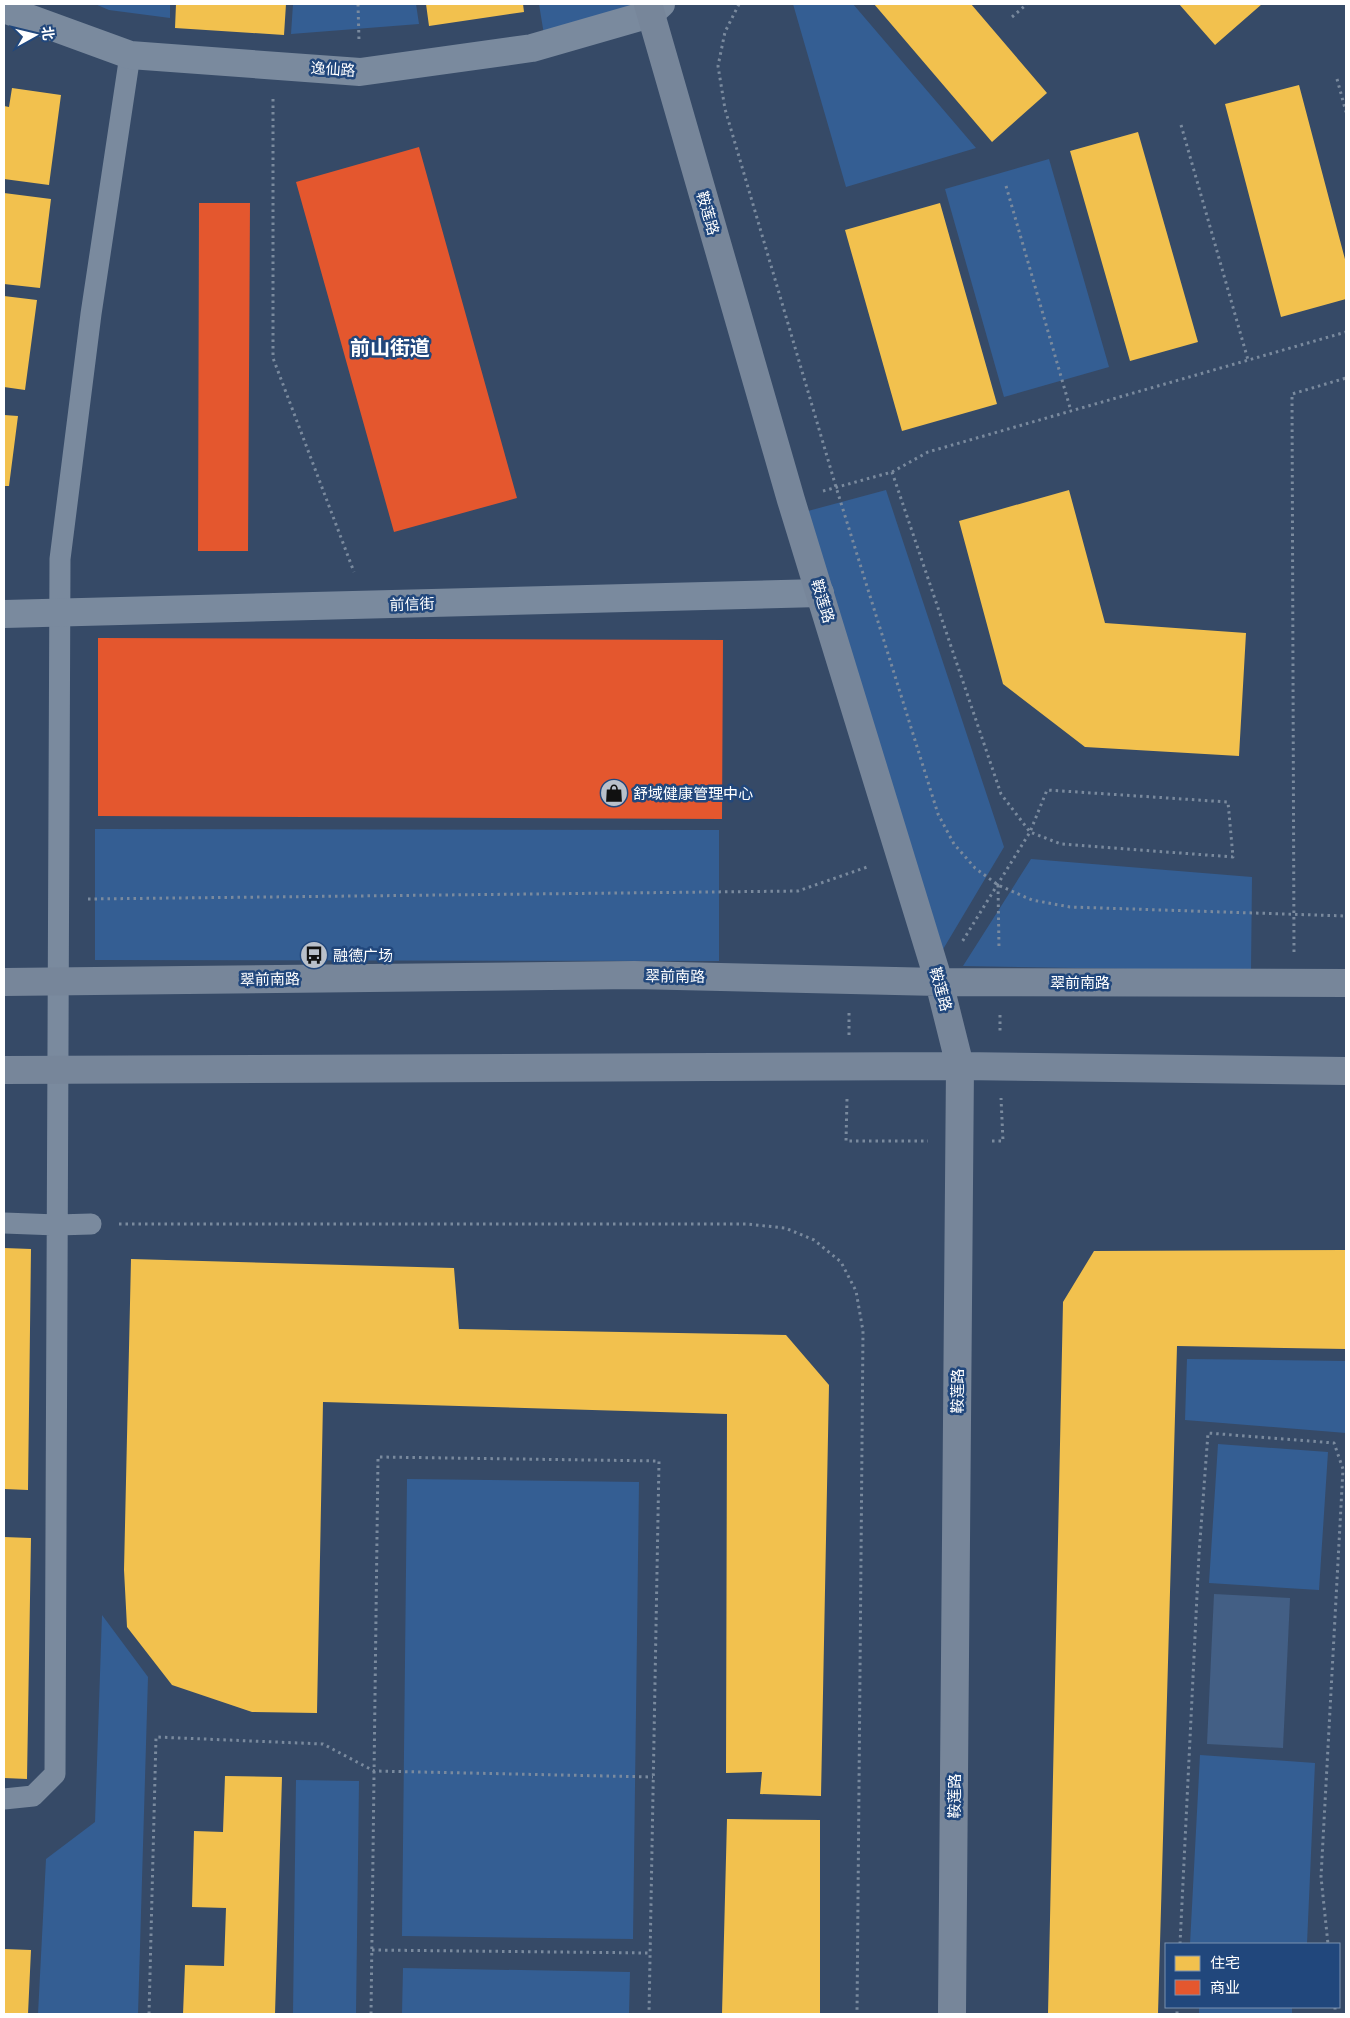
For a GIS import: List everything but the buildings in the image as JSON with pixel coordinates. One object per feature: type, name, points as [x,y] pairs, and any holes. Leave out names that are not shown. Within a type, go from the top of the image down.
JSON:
[{"type":"main road","name":"鞍莲路","points":[[653,7],[791,500],[939,982],[960,1066],[952,2014]]},
{"type":"main road","name":"翠前南路","points":[[4,982],[634,975],[939,982],[1346,984]]},
{"type":"main road","points":[[4,1070],[960,1066],[1346,1071]]},
{"type":"street","name":"逸仙路","points":[[4,9],[130,55],[360,72],[532,48],[653,7]]},
{"type":"street","name":"前信街","points":[[4,614],[820,593]]},
{"type":"lane","points":[[4,1799],[33,1796],[55,1774],[56,1069],[60,559],[91,314],[130,55]]},
{"type":"lane","points":[[4,1223],[91,1224]]},
{"type":"path","points":[[739,4],[725,32],[718,66],[725,109],[836,487],[938,814],[954,844],[975,868],[998,885],[1032,900],[1070,907],[1346,916]]},
{"type":"path","points":[[1012,17],[1027,4]]},
{"type":"path","points":[[273,65],[273,358],[366,605]]},
{"type":"path","points":[[1337,79],[1346,112]]},
{"type":"path","points":[[1181,125],[1248,360]]},
{"type":"path","points":[[1006,186],[1071,411]]},
{"type":"path","points":[[791,500],[892,472],[928,452],[1346,332]]},
{"type":"path","points":[[1295,983],[1292,394],[1346,378]]},
{"type":"path","points":[[892,472],[1001,794],[1030,832],[1061,844],[1233,857],[1228,802],[1047,790],[1030,832],[959,947]]},
{"type":"path","points":[[57,899],[798,892],[900,855]]},
{"type":"path","points":[[91,1224],[747,1224],[785,1228],[814,1240],[841,1262],[856,1291],[863,1331],[857,2014]]},
{"type":"path","points":[[1180,1943],[1199,1554],[1208,1433],[1334,1443],[1345,1469],[1322,1877],[1328,1943]]},
{"type":"path","points":[[371,2014],[378,1457],[659,1461],[649,2014]]},
{"type":"path","points":[[149,2014],[156,1737],[323,1744],[374,1771],[653,1777]]},
{"type":"path","points":[[372,1950],[650,1953]]},
{"type":"shaded area","points":[[95,4],[170,4],[170,18],[109,10]]},
{"type":"shaded area","points":[[293,4],[416,4],[419,24],[291,34]]},
{"type":"shaded area","points":[[539,4],[643,4],[545,41]]},
{"type":"shaded area","points":[[793,4],[853,4],[976,148],[846,187]]},
{"type":"shaded area","points":[[1049,159],[1109,367],[1004,397],[945,189]]},
{"type":"shaded area","points":[[886,490],[1004,847],[942,951],[808,511]]},
{"type":"shaded area","points":[[95,829],[719,830],[719,961],[95,960]]},
{"type":"shaded area","points":[[1031,859],[1252,877],[1251,971],[963,966]]},
{"type":"shaded area","points":[[1187,1359],[1346,1361],[1346,1433],[1185,1420]]},
{"type":"shaded area","points":[[1218,1444],[1328,1452],[1319,1590],[1209,1583]]},
{"type":"shaded area","points":[[407,1479],[639,1482],[633,1939],[402,1936]]},
{"type":"shaded area","points":[[1214,1594],[1290,1598],[1283,1748],[1207,1744]]},
{"type":"shaded area","points":[[102,1615],[148,1677],[138,2014],[38,2014],[46,1859],[95,1822]]},
{"type":"shaded area","points":[[1200,1755],[1315,1763],[1307,1943],[1190,1943]]},
{"type":"shaded area","points":[[296,1780],[359,1781],[356,2014],[293,2014]]},
{"type":"shaded area","points":[[403,1968],[630,1972],[629,2014],[402,2014]]},
{"type":"shaded area","points":[[1199,2008],[1292,2008],[1292,2014],[1199,2014]]},
{"type":"place","name":"舒域健康管理中心","points":[[614,793]]},
{"type":"place","name":"融德广场","points":[[314,955]]},
{"type":"district","name":"前山街道","points":[[390,347]]}]
